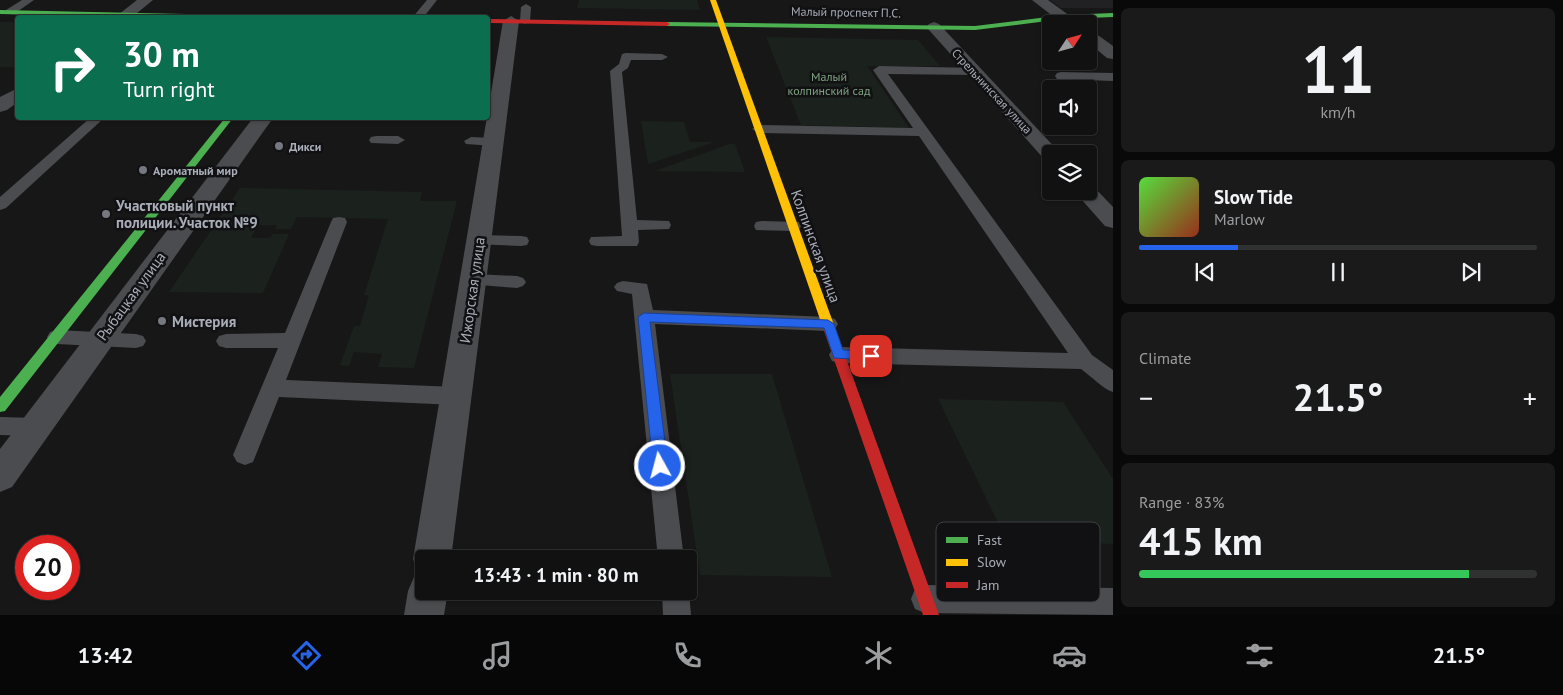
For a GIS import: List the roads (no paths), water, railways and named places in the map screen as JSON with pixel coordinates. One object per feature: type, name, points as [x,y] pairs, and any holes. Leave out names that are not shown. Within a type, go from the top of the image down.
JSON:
[{"type":"street","points":[[124,15],[146,0]]},
{"type":"street","name":"Колпинская улица","points":[[713,0],[928,607]]},
{"type":"street","points":[[1039,0],[1061,15]]},
{"type":"street","points":[[5,12],[94,15]]},
{"type":"street","name":"Малый проспект П.С.","points":[[1098,17],[1113,15]]},
{"type":"street","name":"Малый проспект П.С.","points":[[512,17],[722,24],[934,28],[975,28],[1042,22]]},
{"type":"street","name":"Ижорская улица","points":[[490,111],[512,17]]},
{"type":"street","name":"Стрельнинская улица","points":[[934,28],[1043,145]]},
{"type":"street","points":[[1098,43],[1113,54]]},
{"type":"street","name":"Рыбацкая улица","points":[[0,407],[227,120]]},
{"type":"street","name":"Рыбацкая улица","points":[[0,476],[262,120]]},
{"type":"street","name":"Ижорская улица","points":[[433,550],[480,240],[483,141],[488,120]]},
{"type":"street","points":[[1093,200],[1113,221]]},
{"type":"street","points":[[424,615],[426,600]]},
{"type":"lane","points":[[5,12],[29,0]]},
{"type":"lane","points":[[420,15],[432,0]]},
{"type":"lane","points":[[597,241],[631,242],[616,71],[624,66],[626,56],[662,57]]},
{"type":"lane","points":[[974,72],[879,70],[1084,361],[1108,377],[1113,384]]},
{"type":"lane","points":[[1061,76],[1113,77]]},
{"type":"lane","points":[[0,205],[95,120]]},
{"type":"lane","points":[[759,129],[923,132]]},
{"type":"lane","points":[[59,137],[75,137]]},
{"type":"lane","points":[[376,140],[398,140]]},
{"type":"lane","points":[[245,455],[338,222]]},
{"type":"lane","points":[[629,224],[663,225]]},
{"type":"lane","points":[[762,226],[793,226]]},
{"type":"lane","points":[[480,240],[521,240]]},
{"type":"lane","points":[[474,280],[517,282]]},
{"type":"lane","points":[[623,287],[641,288],[670,550]]},
{"type":"lane","points":[[644,317],[828,324]]},
{"type":"lane","points":[[57,337],[136,341]]},
{"type":"lane","points":[[226,341],[292,340]]},
{"type":"lane","points":[[839,355],[1084,361]]},
{"type":"lane","points":[[272,388],[456,396]]},
{"type":"lane","points":[[0,426],[36,427]]},
{"type":"lane","points":[[675,600],[677,615]]},
{"type":"lane","points":[[928,607],[1113,602]]},
{"type":"place","name":"Дикси","points":[[279,146]]},
{"type":"place","name":"Ароматный мир","points":[[143,170]]},
{"type":"place","name":"Участковый пункт полиции. Участок №9","points":[[106,214]]},
{"type":"place","name":"Мистерия","points":[[162,321]]},
{"type":"park label","name":"Малый колпинский сад","points":[[829,83]]}]
